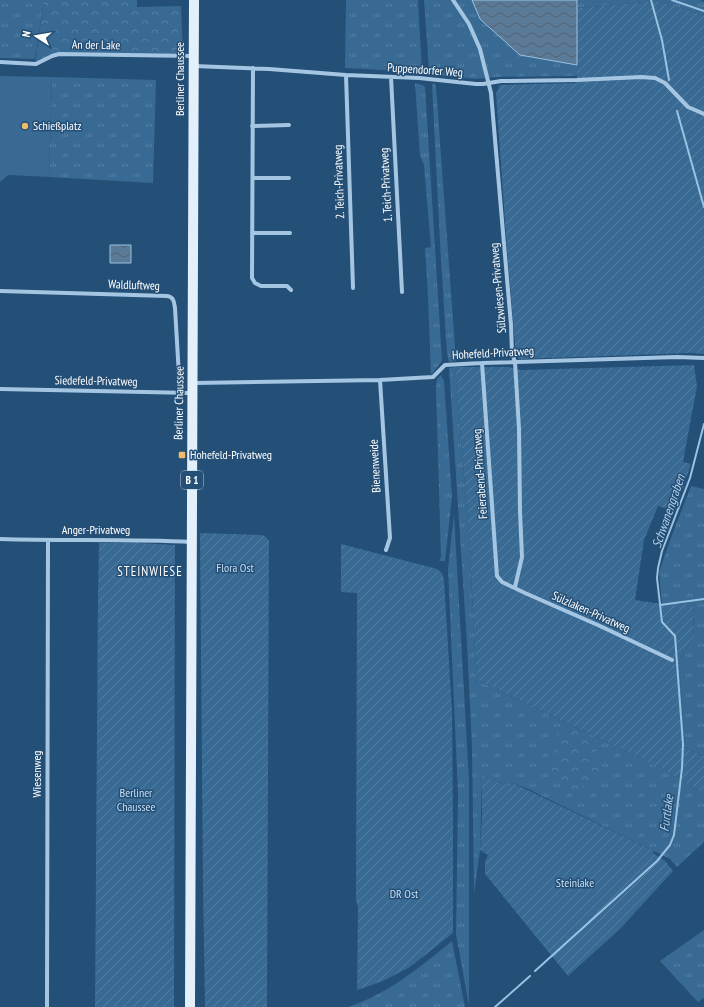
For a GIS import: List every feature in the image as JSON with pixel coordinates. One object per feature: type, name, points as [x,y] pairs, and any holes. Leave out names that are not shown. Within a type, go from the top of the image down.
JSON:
[{"type":"main road","name":"Berliner Chaussee","points":[[190,1007],[194,0]]},
{"type":"main road","name":"Berliner Chaussee","points":[[190,975],[195,993],[196,1007]]},
{"type":"street","name":"Sülzwiesen-Privatweg","points":[[453,0],[469,24],[480,49],[492,93],[512,353],[515,362],[519,429],[522,557],[515,587]]},
{"type":"street","name":"An der Lake","points":[[0,62],[36,64],[62,54],[194,61]]},
{"type":"street","name":"Puppendorfer Weg","points":[[194,61],[253,68],[346,75],[420,78],[476,84],[501,81],[641,77],[654,78],[665,83],[688,107],[704,114]]},
{"type":"street","points":[[253,68],[252,278],[255,283],[261,286],[287,286],[291,290]]},
{"type":"street","name":"2. Teich-Privatweg","points":[[346,75],[353,288]]},
{"type":"street","name":"1. Teich-Privatweg","points":[[391,77],[402,292]]},
{"type":"street","points":[[252,126],[289,125]]},
{"type":"street","points":[[253,178],[289,178]]},
{"type":"street","points":[[252,233],[290,233]]},
{"type":"street","name":"Waldluftweg","points":[[0,291],[171,297],[175,308],[180,393]]},
{"type":"street","name":"Hohefeld-Privatweg","points":[[192,388],[433,378],[445,365],[677,357],[704,358]]},
{"type":"street","name":"Feierabend-Privatweg","points":[[482,363],[497,576],[502,582]]},
{"type":"street","name":"Bienenweide","points":[[380,380],[390,538],[386,550]]},
{"type":"street","name":"Siedefeld-Privatweg","points":[[0,389],[180,393],[192,388]]},
{"type":"street","name":"Anger-Privatweg","points":[[0,539],[192,542]]},
{"type":"street","name":"Wiesenweg","points":[[47,1007],[48,540]]},
{"type":"street","name":"Sülzlaken-Privatweg","points":[[502,582],[672,660]]},
{"type":"green space","points":[[0,0],[44,0],[35,59],[0,58]]},
{"type":"green space","points":[[44,0],[137,0],[137,7],[181,6],[183,55],[59,54],[35,64]]},
{"type":"green space","points":[[346,0],[418,0],[422,72],[345,68]]},
{"type":"green space","points":[[424,0],[472,0],[480,19],[520,55],[577,65],[577,76],[497,77],[475,79],[433,75],[429,70]]},
{"type":"green space","points":[[577,0],[700,0],[704,2],[704,15],[656,1],[577,8]]},
{"type":"green space","points":[[656,1],[704,15],[704,354],[691,353],[519,359],[516,356],[496,94],[500,85],[577,83],[577,8]]},
{"type":"green space","name":"Schießplatz","points":[[0,76],[52,77],[49,177],[8,175],[0,182]]},
{"type":"green space","points":[[52,77],[156,80],[153,183],[49,177]]},
{"type":"green space","points":[[415,83],[425,87],[442,361],[431,375],[425,248],[431,247],[424,165],[420,156]]},
{"type":"green space","points":[[434,83],[436,87],[456,361],[449,362],[447,353],[441,261],[432,85]]},
{"type":"green space","points":[[694,365],[697,386],[683,462],[691,464],[675,511],[658,506],[644,540],[635,600],[662,604],[693,603],[694,636],[679,661],[685,747],[704,756],[704,794],[661,768],[477,680],[470,546],[455,367],[509,367],[520,370]]},
{"type":"green space","points":[[455,367],[470,546],[477,680],[661,768],[704,794],[704,842],[677,867],[670,859],[528,789],[511,782],[509,787],[482,774],[480,850],[474,894],[472,748],[467,643],[449,368]]},
{"type":"green space","points":[[441,375],[444,381],[452,497],[445,561],[439,561],[441,557],[436,388],[437,379]]},
{"type":"green space","points":[[691,486],[704,489],[704,756],[685,747],[679,661],[694,636],[693,603],[662,604],[659,572]]},
{"type":"green space","points":[[454,514],[469,780],[469,1006],[456,934],[458,794],[448,569]]},
{"type":"green space","name":"Flora Ost","points":[[200,533],[262,535],[269,541],[267,1007],[205,1007]]},
{"type":"green space","name":"Berliner Chaussee","points":[[99,543],[175,545],[174,1007],[95,1007]]},
{"type":"green space","name":"DR Ost","points":[[341,544],[437,569],[442,573],[444,580],[452,711],[453,933],[410,967],[383,981],[357,990],[357,593],[341,592]]},
{"type":"green space","points":[[563,725],[589,737],[597,747],[596,760],[608,772],[573,792],[547,770],[557,755],[551,743]]},
{"type":"green space","name":"Steinlake","points":[[482,774],[509,787],[511,782],[654,851],[653,853],[665,861],[673,871],[620,929],[568,976],[485,874],[485,862],[488,855],[480,850]]},
{"type":"green space","points":[[704,930],[704,998],[698,1002],[660,961]]},
{"type":"green space","points":[[452,941],[465,1007],[348,1007],[377,995],[403,979]]},
{"type":"water","points":[[472,0],[577,0],[577,65],[520,55],[480,19]]},
{"type":"water","points":[[110,245],[131,245],[131,263],[110,263]]},
{"type":"waterway","name":"Schwanengraben","points":[[651,0],[662,40],[669,80]]},
{"type":"waterway","points":[[672,0],[704,11]]},
{"type":"waterway","name":"Schwanengraben","points":[[677,111],[704,207]]},
{"type":"waterway","name":"Furtlake","points":[[535,971],[657,861],[670,845],[674,835],[682,768],[683,744],[675,636],[662,622],[657,578],[662,551],[690,478],[704,424]]},
{"type":"waterway","points":[[660,605],[704,599]]},
{"type":"waterway","name":"Furtlake","points":[[495,1007],[530,976]]},
{"type":"place","name":"Schießplatz","points":[[25,126]]},
{"type":"place","name":"Hohefeld-Privatweg","points":[[182,455]]},
{"type":"district","name":"STEINWIESE","points":[[150,571]]}]
